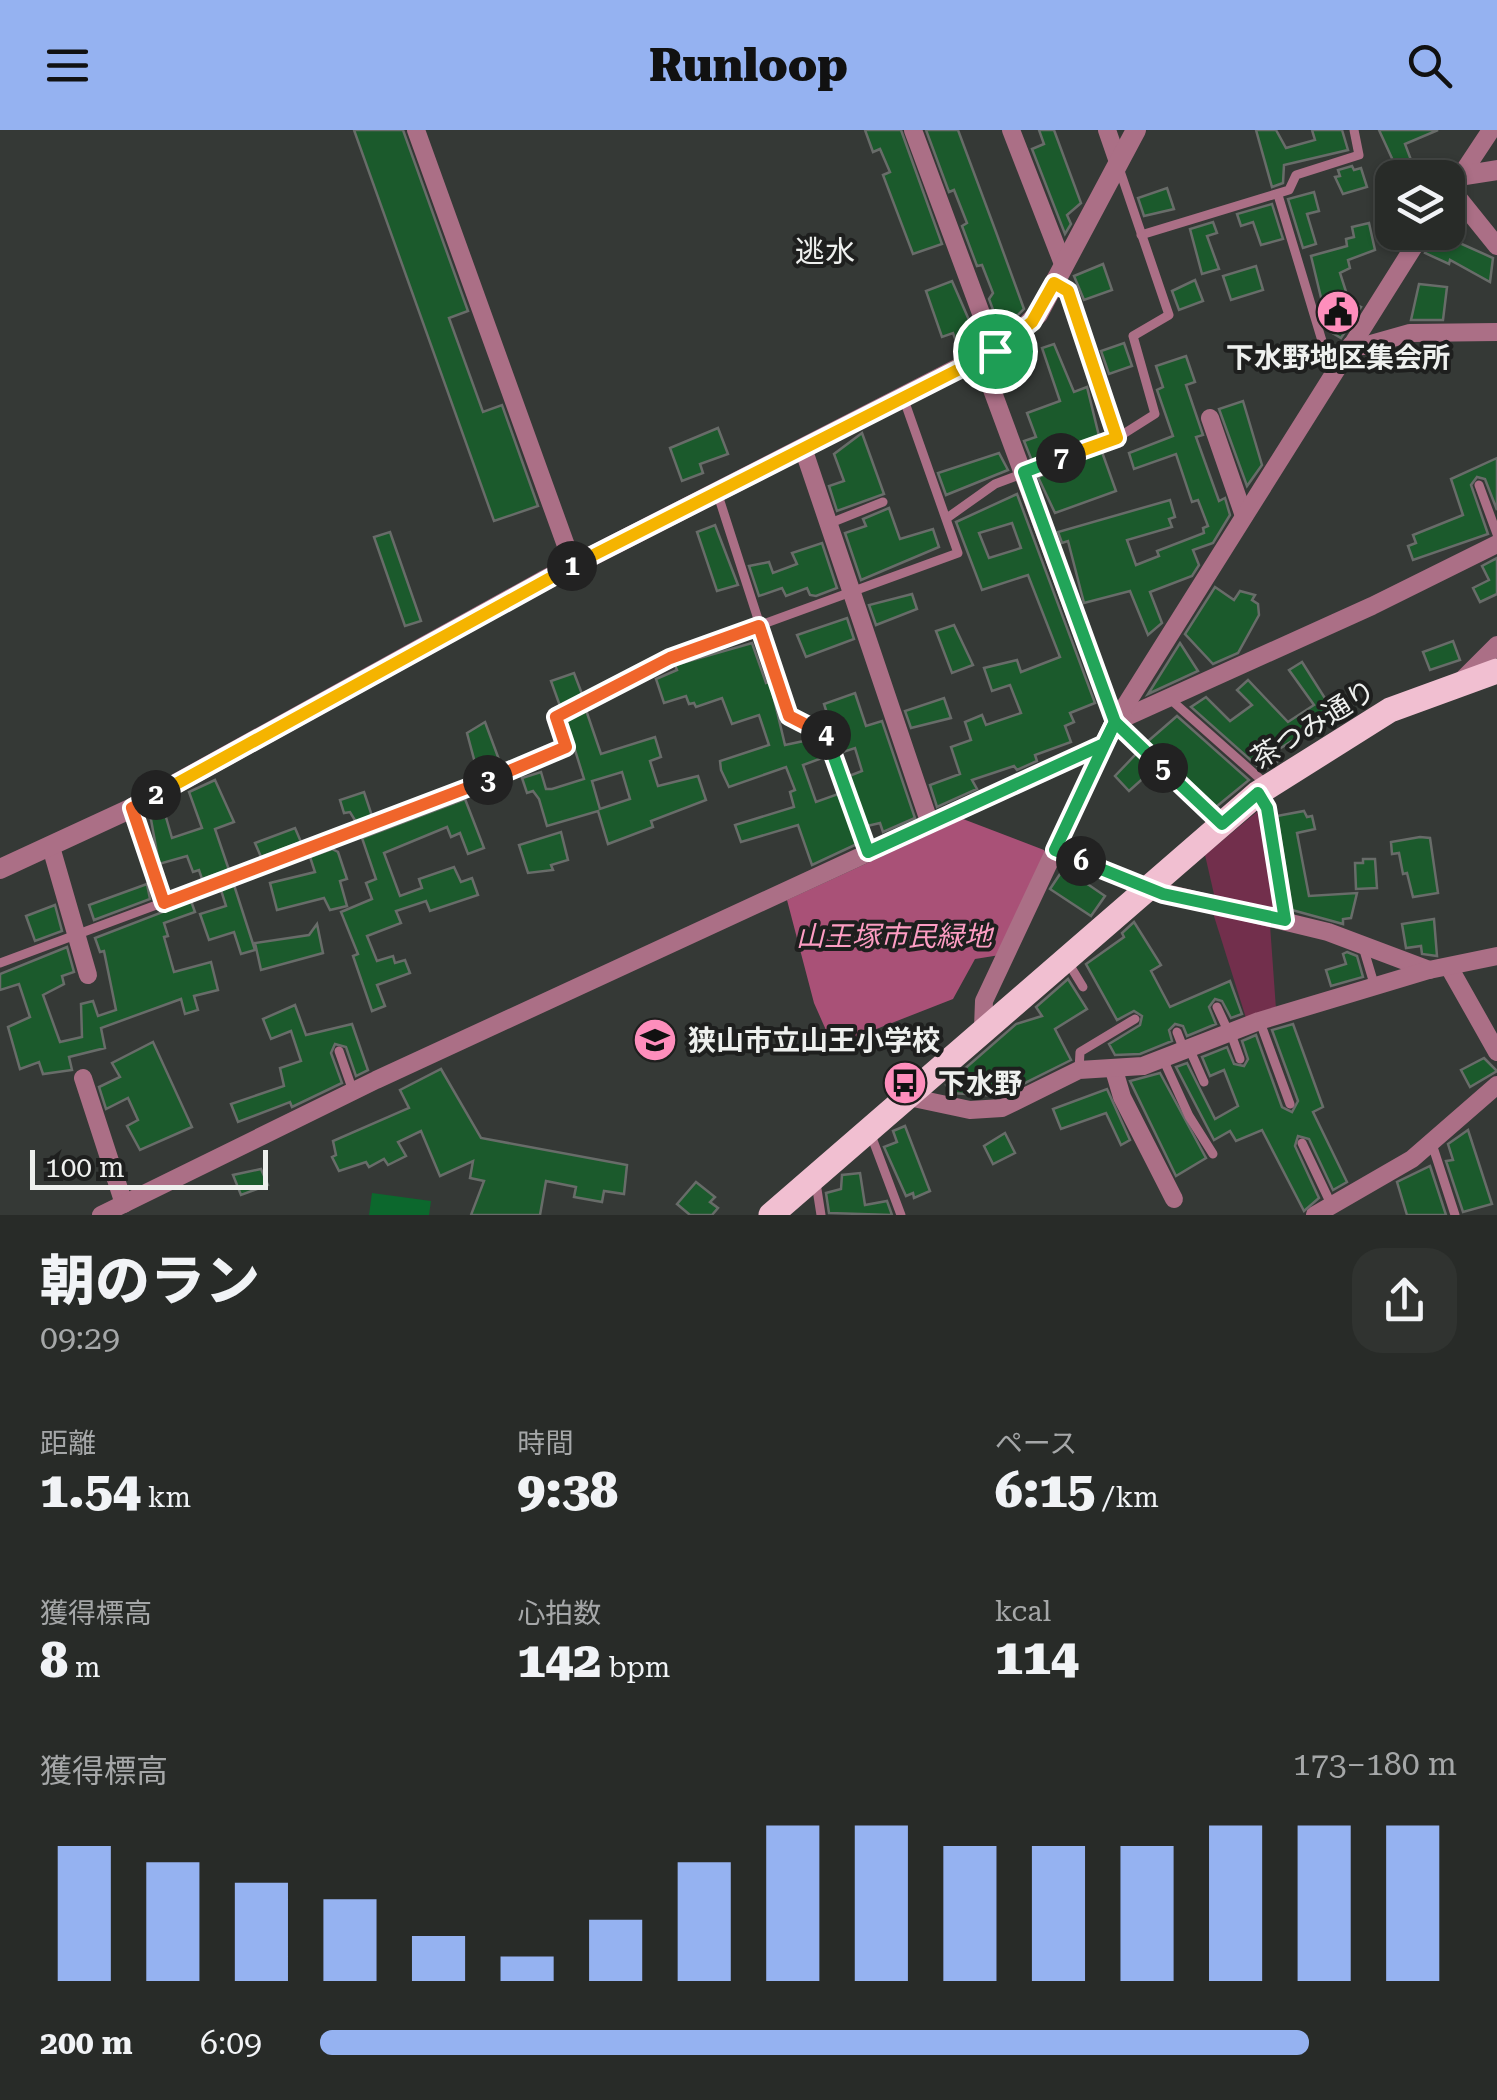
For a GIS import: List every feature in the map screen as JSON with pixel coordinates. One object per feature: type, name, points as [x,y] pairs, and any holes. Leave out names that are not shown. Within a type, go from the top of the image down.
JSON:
[{"type":"main road","name":"茶つみ通り","points":[[771,1215],[982,1028],[1263,789],[1390,710],[1497,672]]},
{"type":"street","points":[[416,130],[573,566]]},
{"type":"street","points":[[913,130],[1024,472],[1115,722]]},
{"type":"street","points":[[1012,130],[1117,438]]},
{"type":"street","points":[[1107,130],[1117,159]]},
{"type":"street","points":[[0,869],[132,808],[573,566],[988,355],[1032,322],[1136,130]]},
{"type":"street","points":[[1465,168],[1491,130]]},
{"type":"street","points":[[1465,182],[1497,170]]},
{"type":"street","points":[[1465,202],[1497,246]]},
{"type":"street","points":[[982,1028],[984,1001],[1115,722],[1411,250]]},
{"type":"street","points":[[1351,345],[1364,346],[1410,333],[1497,332]]},
{"type":"street","points":[[1210,418],[1244,516]]},
{"type":"street","points":[[803,448],[930,824]]},
{"type":"street","points":[[1115,722],[1497,544]]},
{"type":"street","points":[[1460,682],[1497,645]]},
{"type":"street","points":[[101,1215],[353,1091],[1104,744]]},
{"type":"street","points":[[51,847],[88,975]]},
{"type":"street","points":[[1145,888],[1285,920],[1439,968],[1497,1052]]},
{"type":"street","points":[[904,1096],[982,1111],[1002,1108],[1078,1070],[1114,1070],[1163,1058],[1183,1043],[1439,968],[1497,956]]},
{"type":"street","points":[[1114,1070],[1122,1097],[1174,1198]]},
{"type":"street","points":[[83,1078],[124,1204]]},
{"type":"street","points":[[1324,1210],[1385,1177],[1432,1144],[1497,1085]]},
{"type":"lane","points":[[1141,235],[1288,190],[1296,175],[1359,155],[1354,130]]},
{"type":"lane","points":[[947,518],[995,484],[1117,438],[1154,414],[1133,336],[1169,315],[1117,159]]},
{"type":"lane","points":[[1278,194],[1332,375]]},
{"type":"lane","points":[[0,963],[410,812],[566,747],[556,717],[670,658],[958,553],[903,397]]},
{"type":"lane","points":[[1479,485],[1497,534]]},
{"type":"lane","points":[[716,492],[789,716],[824,732],[868,852]]},
{"type":"lane","points":[[828,524],[883,502]]},
{"type":"lane","points":[[1170,699],[1263,789],[1285,920]]},
{"type":"lane","points":[[1115,722],[1222,824]]},
{"type":"lane","points":[[132,808],[164,903]]},
{"type":"lane","points":[[1055,850],[1145,888]]},
{"type":"lane","points":[[1362,943],[1376,987]]},
{"type":"lane","points":[[1065,957],[1083,987]]},
{"type":"lane","points":[[1217,1007],[1240,1060]]},
{"type":"lane","points":[[1078,1070],[1080,1052],[1135,1020]]},
{"type":"lane","points":[[1259,1021],[1290,1104]]},
{"type":"lane","points":[[1183,1043],[1204,1082]]},
{"type":"lane","points":[[339,1052],[353,1091]]},
{"type":"lane","points":[[1163,1058],[1189,1116],[1212,1154]]},
{"type":"lane","points":[[868,1128],[901,1215]]},
{"type":"lane","points":[[1302,1142],[1324,1210]]},
{"type":"lane","points":[[1432,1144],[1455,1215]]},
{"type":"lane","points":[[815,1174],[822,1215]]},
{"type":"shaded area","points":[[1258,811],[1262,813],[1278,911],[1216,903],[1205,855]]},
{"type":"shaded area","points":[[1213,913],[1270,925],[1276,1009],[1246,1018]]},
{"type":"shaded area","points":[[372,1193],[431,1201],[429,1215],[369,1215]]},
{"type":"green space","name":"山王塚市民緑地","points":[[963,819],[1044,850],[1046,857],[1000,955],[975,959],[953,999],[833,1046],[814,1003],[787,900]]},
{"type":"building","points":[[354,130],[403,130],[468,311],[449,318],[483,412],[502,405],[538,506],[494,521]]},
{"type":"building","points":[[865,130],[901,130],[942,244],[913,254],[883,175],[890,172],[880,149],[873,152]]},
{"type":"building","points":[[926,130],[958,130],[1024,309],[1001,331],[989,299],[993,293],[982,265],[977,266],[962,226],[967,223],[954,190],[949,192]]},
{"type":"building","points":[[1039,130],[1054,130],[1081,203],[1067,215],[1071,224],[1065,234],[1032,149],[1044,144]]},
{"type":"building","points":[[1256,130],[1276,130],[1286,148],[1315,140],[1312,130],[1342,130],[1348,150],[1284,165],[1283,183],[1272,187]]},
{"type":"building","points":[[1379,130],[1438,130],[1405,144],[1411,160],[1393,160]]},
{"type":"building","points":[[1352,166],[1354,170],[1361,168],[1367,187],[1343,194],[1335,177],[1340,176],[1338,170]]},
{"type":"building","points":[[1167,188],[1174,209],[1144,216],[1138,198]]},
{"type":"building","points":[[1314,192],[1319,211],[1307,214],[1316,244],[1303,248],[1288,199]]},
{"type":"building","points":[[1272,204],[1283,239],[1261,245],[1253,222],[1241,226],[1237,214]]},
{"type":"building","points":[[1213,222],[1217,233],[1207,236],[1219,269],[1202,274],[1190,229]]},
{"type":"building","points":[[1369,223],[1375,250],[1348,260],[1350,268],[1340,273],[1349,301],[1361,307],[1341,338],[1329,331],[1311,256],[1347,246],[1346,239],[1354,237],[1352,227]]},
{"type":"building","points":[[1465,245],[1493,258],[1490,282],[1450,260],[1449,264],[1425,253],[1465,250]]},
{"type":"building","points":[[1103,264],[1112,290],[1084,300],[1074,276]]},
{"type":"building","points":[[1256,266],[1263,290],[1231,300],[1223,276]]},
{"type":"building","points":[[1195,280],[1203,301],[1179,310],[1172,291]]},
{"type":"building","points":[[952,281],[979,343],[960,352],[953,333],[942,337],[926,291]]},
{"type":"building","points":[[1419,284],[1447,287],[1443,320],[1411,320]]},
{"type":"building","points":[[1124,343],[1132,366],[1109,374],[1101,351]]},
{"type":"building","points":[[1054,344],[1074,392],[1087,387],[1099,436],[1032,461],[1024,441],[1036,437],[1027,413],[1060,401],[1042,348]]},
{"type":"building","points":[[1186,356],[1195,382],[1186,385],[1203,435],[1196,437],[1219,501],[1225,498],[1230,515],[1213,543],[1193,550],[1199,565],[1192,576],[1150,592],[1162,623],[1148,635],[1130,591],[1084,603],[1068,541],[1062,543],[1058,532],[1170,500],[1175,517],[1169,519],[1172,527],[1127,540],[1136,565],[1159,556],[1157,551],[1204,533],[1203,528],[1208,526],[1198,500],[1192,502],[1176,454],[1134,469],[1129,453],[1173,436],[1157,390],[1163,387],[1156,366]]},
{"type":"building","points":[[1243,401],[1262,465],[1247,486],[1219,409]]},
{"type":"building","points":[[718,428],[728,454],[700,464],[703,473],[682,481],[670,448]]},
{"type":"building","points":[[862,433],[884,494],[837,511],[829,486],[844,481],[834,454]]},
{"type":"building","points":[[1102,452],[1116,491],[1055,513],[1038,477]]},
{"type":"building","points":[[999,453],[1008,470],[946,495],[938,473]]},
{"type":"building","points":[[1497,458],[1497,510],[1485,479],[1477,477],[1471,485],[1488,534],[1413,560],[1408,546],[1416,543],[1413,535],[1463,515],[1451,479]]},
{"type":"building","points":[[1017,494],[1095,703],[1070,713],[1074,722],[1065,726],[1071,742],[1035,755],[1037,761],[1017,770],[1014,766],[972,780],[977,789],[937,807],[930,785],[960,774],[951,747],[971,740],[965,722],[982,715],[986,725],[1021,713],[1010,685],[992,691],[984,668],[1017,660],[1021,672],[1060,657],[1028,575],[982,590],[956,522]],"holes":[[[1012,523],[1021,548],[989,558],[979,533]]]},
{"type":"building","points":[[889,508],[900,539],[933,529],[939,547],[861,580],[845,533],[866,526],[863,519]]},
{"type":"building","points":[[715,525],[738,585],[717,591],[697,532]]},
{"type":"building","points":[[390,532],[421,621],[405,626],[374,537]]},
{"type":"building","points":[[822,543],[837,588],[816,596],[810,595],[807,588],[786,596],[782,588],[759,596],[749,566],[769,562],[773,573],[797,564],[792,553]]},
{"type":"building","points":[[1497,558],[1497,594],[1480,602],[1473,588],[1489,580],[1482,566]]},
{"type":"building","points":[[1215,587],[1234,600],[1240,591],[1255,595],[1252,600],[1258,604],[1259,615],[1238,653],[1213,664],[1185,634]]},
{"type":"building","points":[[912,594],[917,609],[876,625],[869,605]]},
{"type":"building","points":[[847,618],[854,639],[806,657],[797,635]]},
{"type":"building","points":[[954,625],[973,665],[952,673],[936,631]]},
{"type":"building","points":[[1453,641],[1460,660],[1430,670],[1423,652]]},
{"type":"building","points":[[752,643],[766,683],[770,682],[785,745],[818,738],[825,757],[803,765],[816,802],[838,794],[857,844],[812,865],[798,825],[741,842],[735,825],[794,807],[790,792],[795,790],[786,767],[729,787],[721,770],[720,761],[769,745],[759,715],[732,724],[722,698],[696,707],[689,704],[686,696],[664,703],[656,679],[677,670],[675,665]]},
{"type":"building","points":[[1180,643],[1198,671],[1148,694]]},
{"type":"building","points":[[1302,662],[1335,714],[1276,751],[1281,759],[1263,771],[1191,707],[1206,697],[1230,721],[1252,705],[1237,690],[1248,680],[1288,722],[1314,705],[1289,670]]},
{"type":"building","points":[[574,673],[582,694],[560,706],[551,681]]},
{"type":"building","points":[[855,693],[866,726],[882,721],[915,818],[883,832],[880,823],[867,826],[849,776],[862,771],[855,748],[840,753],[824,704]]},
{"type":"building","points":[[944,698],[951,718],[911,728],[905,711]]},
{"type":"building","points":[[586,710],[601,754],[655,737],[661,757],[650,761],[658,786],[698,776],[706,800],[651,821],[653,827],[608,844],[598,811],[547,826],[539,799],[533,791],[527,793],[522,778],[541,772],[546,789],[584,779],[566,721]],"holes":[[[622,772],[630,799],[600,809],[592,781]]]},
{"type":"building","points":[[1177,716],[1249,780],[1216,807],[1147,742]]},
{"type":"building","points":[[485,722],[501,765],[478,774],[467,733]]},
{"type":"building","points":[[1136,754],[1147,764],[1143,769],[1148,774],[1129,791],[1115,776]]},
{"type":"building","points":[[215,780],[234,822],[215,829],[229,870],[202,879],[199,870],[193,872],[187,856],[159,864],[150,814],[163,807],[172,838],[202,828],[189,792]]},
{"type":"building","points":[[364,792],[372,816],[356,822],[350,812],[344,813],[340,800]]},
{"type":"building","points":[[465,799],[484,848],[468,854],[460,833],[451,837],[447,827],[384,853],[400,896],[422,888],[419,879],[454,867],[461,882],[472,878],[478,895],[430,911],[426,901],[396,911],[401,923],[367,936],[377,961],[393,956],[395,963],[405,960],[410,973],[377,985],[385,1006],[372,1011],[353,956],[358,954],[341,912],[372,899],[366,883],[376,879],[362,838]]},
{"type":"building","points":[[1304,811],[1307,817],[1312,816],[1315,829],[1297,833],[1309,896],[1357,893],[1351,918],[1343,919],[1343,924],[1292,910],[1277,816]]},
{"type":"building","points":[[295,828],[301,842],[261,857],[255,843]]},
{"type":"building","points":[[561,832],[568,860],[551,865],[553,870],[528,873],[519,845]]},
{"type":"building","points":[[1430,838],[1438,893],[1413,897],[1399,853],[1392,854],[1391,842]]},
{"type":"building","points":[[332,849],[338,852],[347,879],[340,881],[347,906],[330,910],[324,898],[277,910],[270,883],[315,872],[310,857]]},
{"type":"building","points":[[1363,859],[1375,859],[1377,888],[1356,889],[1355,863],[1363,863]]},
{"type":"building","points":[[1064,868],[1105,896],[1091,916],[1050,889]]},
{"type":"building","points":[[147,884],[150,899],[94,920],[89,905]]},
{"type":"building","points":[[234,885],[255,950],[241,954],[234,932],[209,940],[200,914],[226,906],[221,890]]},
{"type":"building","points":[[191,901],[195,912],[164,923],[168,936],[164,937],[174,972],[211,962],[218,990],[194,996],[198,1010],[185,1014],[181,999],[101,1028],[105,1048],[69,1057],[72,1070],[43,1074],[39,1062],[20,1069],[8,1027],[30,1017],[19,984],[0,990],[0,974],[67,947],[74,972],[62,976],[64,984],[43,995],[60,1042],[82,1037],[81,1004],[93,1001],[98,1016],[116,1010],[104,951],[100,952],[95,938]]},
{"type":"building","points":[[55,905],[62,931],[35,941],[26,916]]},
{"type":"building","points":[[1434,919],[1437,956],[1422,954],[1421,946],[1406,948],[1402,924]]},
{"type":"building","points":[[1134,922],[1161,965],[1151,971],[1170,1007],[1230,981],[1242,1014],[1231,1018],[1222,1001],[1215,999],[1209,1007],[1216,1024],[1187,1036],[1183,1026],[1175,1024],[1169,1030],[1172,1041],[1140,1054],[1115,1055],[1109,1044],[1140,1025],[1142,1016],[1134,1011],[1117,1020],[1086,964],[1124,937],[1122,933]]},
{"type":"building","points":[[317,924],[323,953],[261,970],[255,943],[309,935]]},
{"type":"building","points":[[1343,954],[1357,956],[1363,977],[1331,986],[1326,970],[1346,964]]},
{"type":"building","points":[[1068,979],[1087,1009],[1055,1029],[1071,1060],[999,1096],[951,1093],[946,1085],[1016,1024],[1042,1016],[1036,1007]]},
{"type":"building","points":[[295,1005],[306,1035],[352,1024],[368,1070],[356,1076],[346,1047],[335,1044],[331,1053],[342,1083],[292,1107],[290,1102],[238,1122],[231,1104],[284,1086],[280,1068],[301,1061],[291,1031],[271,1039],[263,1019]]},
{"type":"building","points":[[1293,1024],[1323,1107],[1313,1112],[1347,1182],[1333,1190],[1309,1139],[1298,1136],[1295,1146],[1319,1198],[1304,1211],[1262,1130],[1236,1141],[1230,1131],[1214,1140],[1176,1067],[1187,1063],[1215,1119],[1238,1106],[1224,1070],[1210,1076],[1202,1057],[1227,1047],[1234,1064],[1244,1066],[1248,1059],[1242,1041],[1256,1035],[1282,1107],[1292,1112],[1298,1101],[1272,1030]]},
{"type":"building","points":[[153,1042],[192,1127],[140,1150],[127,1126],[138,1120],[128,1098],[106,1109],[99,1087],[120,1077],[112,1063]]},
{"type":"building","points":[[1484,1058],[1497,1071],[1470,1087],[1461,1070]]},
{"type":"building","points":[[441,1069],[481,1138],[627,1165],[624,1194],[604,1191],[602,1202],[574,1197],[576,1187],[546,1181],[540,1215],[471,1215],[484,1181],[470,1178],[473,1161],[440,1176],[421,1131],[398,1142],[406,1156],[388,1165],[384,1159],[369,1167],[366,1162],[339,1171],[332,1157],[336,1155],[333,1141],[409,1108],[400,1090]]},
{"type":"building","points":[[1160,1073],[1206,1158],[1176,1176],[1130,1081]]},
{"type":"building","points":[[1107,1089],[1130,1140],[1121,1145],[1106,1113],[1061,1129],[1053,1109]]},
{"type":"building","points":[[905,1126],[930,1191],[914,1198],[913,1193],[906,1196],[884,1147],[897,1142],[893,1131]]},
{"type":"building","points":[[1468,1130],[1492,1204],[1463,1212],[1446,1161],[1453,1160],[1448,1144]]},
{"type":"building","points":[[1005,1133],[1015,1153],[993,1164],[984,1146]]},
{"type":"building","points":[[1430,1166],[1446,1215],[1407,1215],[1397,1182]]},
{"type":"building","points":[[261,1169],[268,1185],[241,1195],[233,1175]]},
{"type":"building","points":[[860,1173],[865,1205],[887,1201],[892,1215],[829,1213],[826,1193],[841,1189],[842,1175]]},
{"type":"building","points":[[696,1182],[715,1197],[710,1202],[718,1208],[712,1215],[690,1215],[677,1204]]},
{"type":"place","name":"下水野地区集会所","points":[[1338,312]]},
{"type":"place","name":"狭山市立山王小学校","points":[[655,1040]]},
{"type":"place","name":"下水野","points":[[905,1083]]},
{"type":"district","name":"逃水","points":[[825,252]]},
{"type":"route","points":[[995,351],[543,581],[132,808],[164,903],[426,805],[566,747],[556,717],[670,658],[759,626],[789,716],[824,732],[868,852],[1104,744],[1115,722],[1222,824],[1258,793],[1267,808],[1285,920],[1163,894],[1055,850],[1115,722],[1024,472],[1117,438],[1068,291],[1054,283],[1032,322],[995,351]]}]
